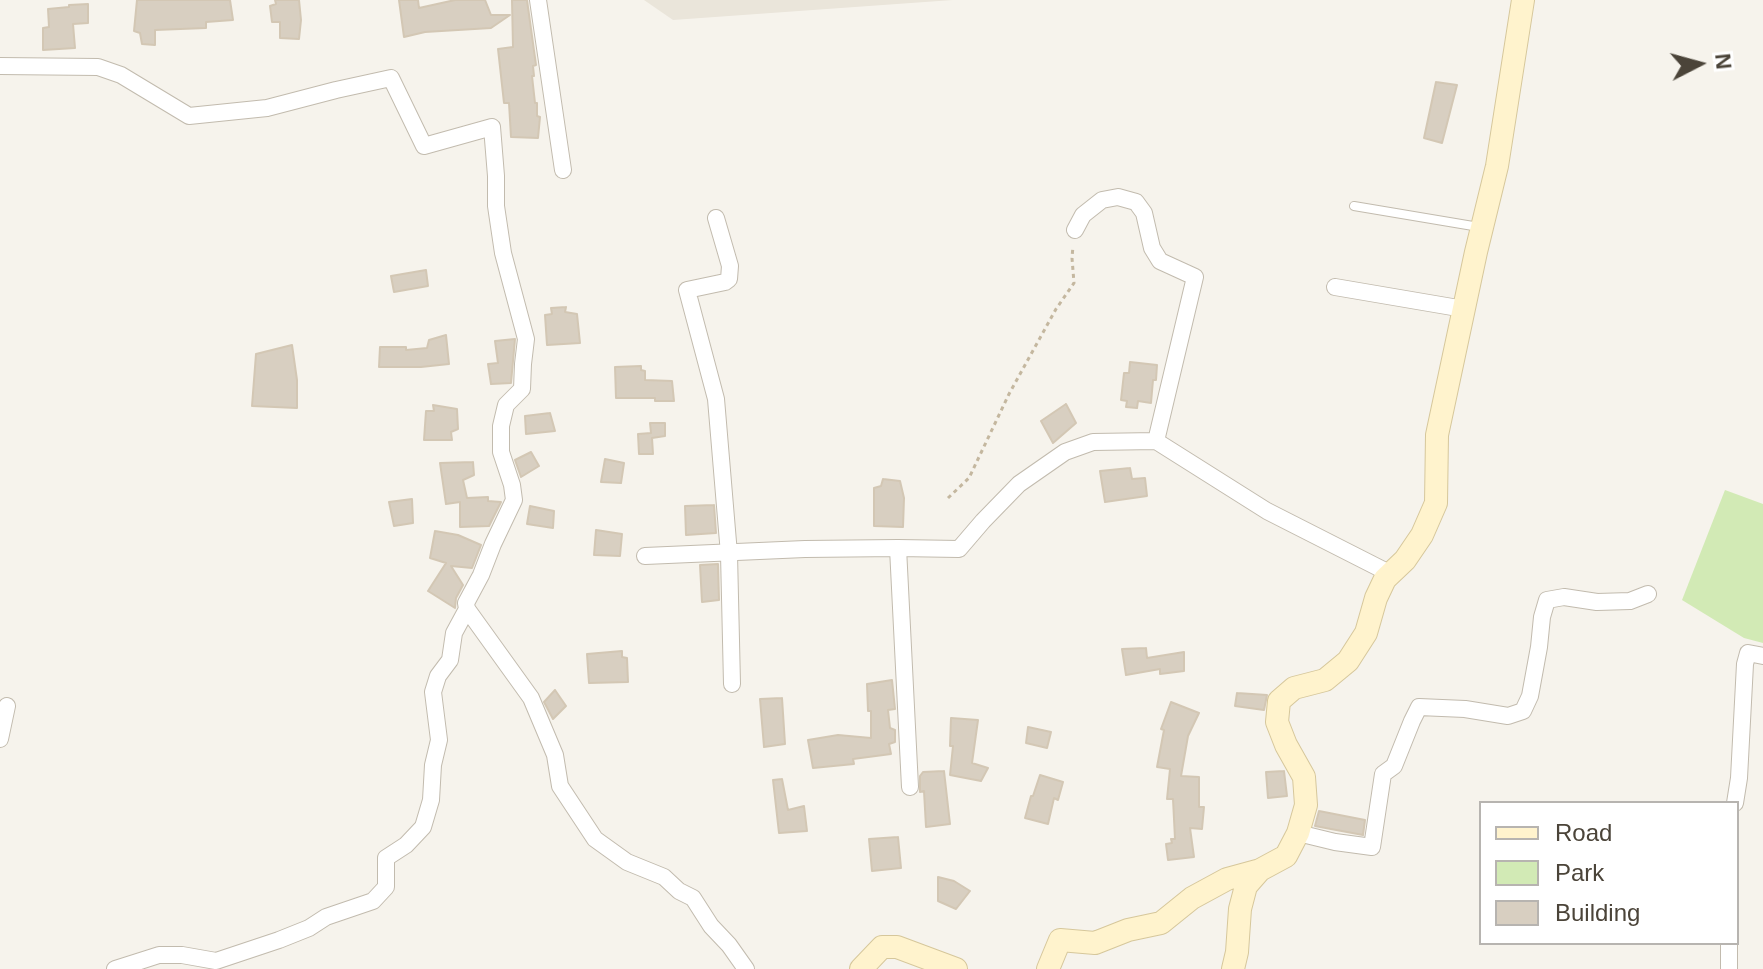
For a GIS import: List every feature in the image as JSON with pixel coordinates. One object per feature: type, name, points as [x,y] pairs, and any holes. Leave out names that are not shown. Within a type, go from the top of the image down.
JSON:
[{"type":"street","points":[[538,0],[563,170]]},
{"type":"street","points":[[1048,969],[1060,940],[1095,943],[1128,930],[1161,923],[1192,898],[1227,879],[1260,870],[1286,856],[1298,833],[1306,805],[1304,777],[1277,722],[1279,701],[1294,688],[1325,680],[1348,661],[1366,633],[1385,579],[1405,560],[1422,535],[1436,503],[1437,435],[1497,166],[1523,0]]},
{"type":"street","points":[[0,66],[98,67],[121,75],[189,116],[267,108],[391,78],[424,146],[492,127],[496,206],[503,253],[526,339],[522,389],[506,405],[501,426],[501,452],[514,500],[466,603],[467,609],[531,698],[555,755],[560,786],[595,839],[627,862],[664,877],[679,891],[693,898],[746,969]]},
{"type":"street","points":[[1075,230],[1083,215],[1102,200],[1118,197],[1136,202],[1144,213],[1152,248],[1160,261],[1195,277],[1156,441]]},
{"type":"street","points":[[716,218],[730,266],[729,279],[687,290],[716,399],[729,554],[732,684]]},
{"type":"street","points":[[1335,287],[1464,309]]},
{"type":"street","points":[[645,556],[805,549],[959,549],[1019,484],[1065,452],[1093,442],[1156,441],[1267,511],[1391,574]]},
{"type":"street","points":[[898,548],[910,787]]},
{"type":"street","points":[[1298,833],[1372,847],[1383,774],[1394,766],[1419,707],[1465,709],[1508,716],[1523,711],[1530,696],[1547,600],[1564,597],[1597,602],[1630,601],[1648,594]]},
{"type":"street","points":[[115,969],[159,955],[182,955],[216,961],[279,940],[309,928],[326,917],[373,901],[386,887],[386,858],[406,845],[423,827],[431,800],[433,765],[439,740],[433,692],[438,676],[450,660],[454,633],[467,609]]},
{"type":"street","points":[[1735,801],[1745,664],[1748,653],[1763,656]]},
{"type":"street","points":[[0,739],[7,706]]},
{"type":"street","points":[[1233,969],[1246,886],[1260,870]]},
{"type":"street","points":[[1729,945],[1729,969]]},
{"type":"street","points":[[861,969],[882,947],[897,947],[956,969]]},
{"type":"lane","points":[[1354,206],[1482,228]]},
{"type":"path","points":[[948,498],[969,478],[1014,384],[1074,283],[1072,258],[1075,230]]},
{"type":"shaded area","points":[[644,0],[953,0],[673,20]]},
{"type":"green space","points":[[1725,490],[1763,504],[1763,643],[1744,638],[1682,600]]},
{"type":"building","points":[[137,0],[230,0],[233,20],[206,22],[206,28],[155,30],[155,45],[142,44],[140,33],[134,31]]},
{"type":"building","points":[[275,0],[299,0],[299,39],[280,38],[280,22],[272,22],[270,6],[276,4]]},
{"type":"building","points":[[399,0],[418,0],[419,8],[455,0],[485,0],[491,15],[510,15],[491,28],[425,32],[404,37]]},
{"type":"building","points":[[512,0],[527,0],[536,65],[533,66],[532,76],[537,116],[540,117],[538,138],[511,137],[509,103],[504,103],[498,49],[513,47]]},
{"type":"building","points":[[88,4],[88,23],[73,24],[75,48],[43,50],[43,28],[49,27],[48,9]]},
{"type":"building","points":[[1436,82],[1457,85],[1442,143],[1424,138]]},
{"type":"building","points":[[426,270],[428,286],[394,292],[391,276]]},
{"type":"building","points":[[566,307],[565,312],[577,314],[580,343],[547,345],[545,315],[552,314],[551,308]]},
{"type":"building","points":[[446,335],[449,364],[379,367],[380,347],[406,347],[406,350],[427,348],[429,340]]},
{"type":"building","points":[[515,339],[511,383],[491,384],[488,364],[498,363],[495,341]]},
{"type":"building","points":[[292,345],[297,408],[252,406],[256,354]]},
{"type":"building","points":[[1130,362],[1157,365],[1151,403],[1138,401],[1137,408],[1126,407],[1127,401],[1121,400],[1124,373],[1129,373]]},
{"type":"building","points":[[641,366],[641,370],[645,371],[645,380],[672,381],[674,401],[616,398],[615,367]]},
{"type":"building","points":[[1066,404],[1076,423],[1053,443],[1041,421]]},
{"type":"building","points":[[433,405],[457,409],[458,429],[451,432],[452,440],[424,440],[426,411],[434,411]]},
{"type":"building","points":[[550,413],[555,431],[526,434],[525,416]]},
{"type":"building","points":[[650,423],[665,423],[665,436],[652,438],[653,454],[639,454],[638,434],[651,433]]},
{"type":"building","points":[[531,452],[539,466],[521,477],[515,460]]},
{"type":"building","points":[[605,459],[624,463],[621,483],[601,482]]},
{"type":"building","points":[[473,462],[474,475],[463,480],[467,498],[488,497],[488,501],[501,502],[489,526],[460,527],[460,502],[446,504],[440,463]]},
{"type":"building","points":[[1130,468],[1132,479],[1145,478],[1147,496],[1105,502],[1100,471]]},
{"type":"building","points":[[883,479],[900,481],[904,498],[903,527],[874,526],[874,488],[881,486]]},
{"type":"building","points":[[412,499],[413,523],[394,526],[389,502]]},
{"type":"building","points":[[714,505],[716,533],[686,535],[685,506]]},
{"type":"building","points":[[530,506],[554,511],[553,528],[527,524]]},
{"type":"building","points":[[596,530],[622,534],[620,556],[594,555]]},
{"type":"building","points":[[435,531],[458,535],[481,545],[472,568],[451,566],[463,585],[455,608],[428,591],[446,563],[430,558]]},
{"type":"building","points":[[718,564],[719,600],[702,602],[700,565]]},
{"type":"building","points":[[1146,648],[1147,658],[1184,652],[1184,671],[1160,674],[1160,669],[1126,675],[1122,649]]},
{"type":"building","points":[[622,651],[622,657],[627,658],[628,682],[589,683],[587,654]]},
{"type":"building","points":[[892,680],[895,709],[888,710],[890,728],[895,730],[895,742],[889,744],[891,754],[853,759],[854,764],[813,768],[808,740],[838,735],[871,738],[867,684]]},
{"type":"building","points":[[555,690],[566,706],[553,719],[544,702]]},
{"type":"building","points":[[1237,693],[1267,695],[1264,710],[1235,706]]},
{"type":"building","points":[[782,698],[785,744],[764,747],[760,699]]},
{"type":"building","points":[[1171,702],[1199,713],[1188,736],[1181,776],[1199,777],[1199,807],[1204,807],[1202,829],[1190,828],[1194,857],[1168,860],[1166,844],[1175,839],[1173,799],[1167,799],[1170,769],[1157,767],[1164,730],[1161,729]]},
{"type":"building","points":[[951,718],[978,720],[972,763],[988,768],[981,781],[950,775],[953,746],[950,746]]},
{"type":"building","points":[[1028,727],[1051,732],[1047,748],[1026,743]]},
{"type":"building","points":[[944,771],[950,824],[926,827],[920,776],[923,772]]},
{"type":"building","points":[[1284,771],[1287,796],[1268,798],[1266,772]]},
{"type":"building","points":[[1040,775],[1063,782],[1058,800],[1054,798],[1048,824],[1025,818]]},
{"type":"building","points":[[782,779],[788,810],[804,806],[807,831],[779,833],[773,780]]},
{"type":"building","points":[[1319,811],[1365,820],[1363,835],[1315,826]]},
{"type":"building","points":[[898,837],[901,868],[872,871],[869,839]]},
{"type":"building","points":[[938,877],[954,881],[970,891],[956,909],[938,901]]}]
